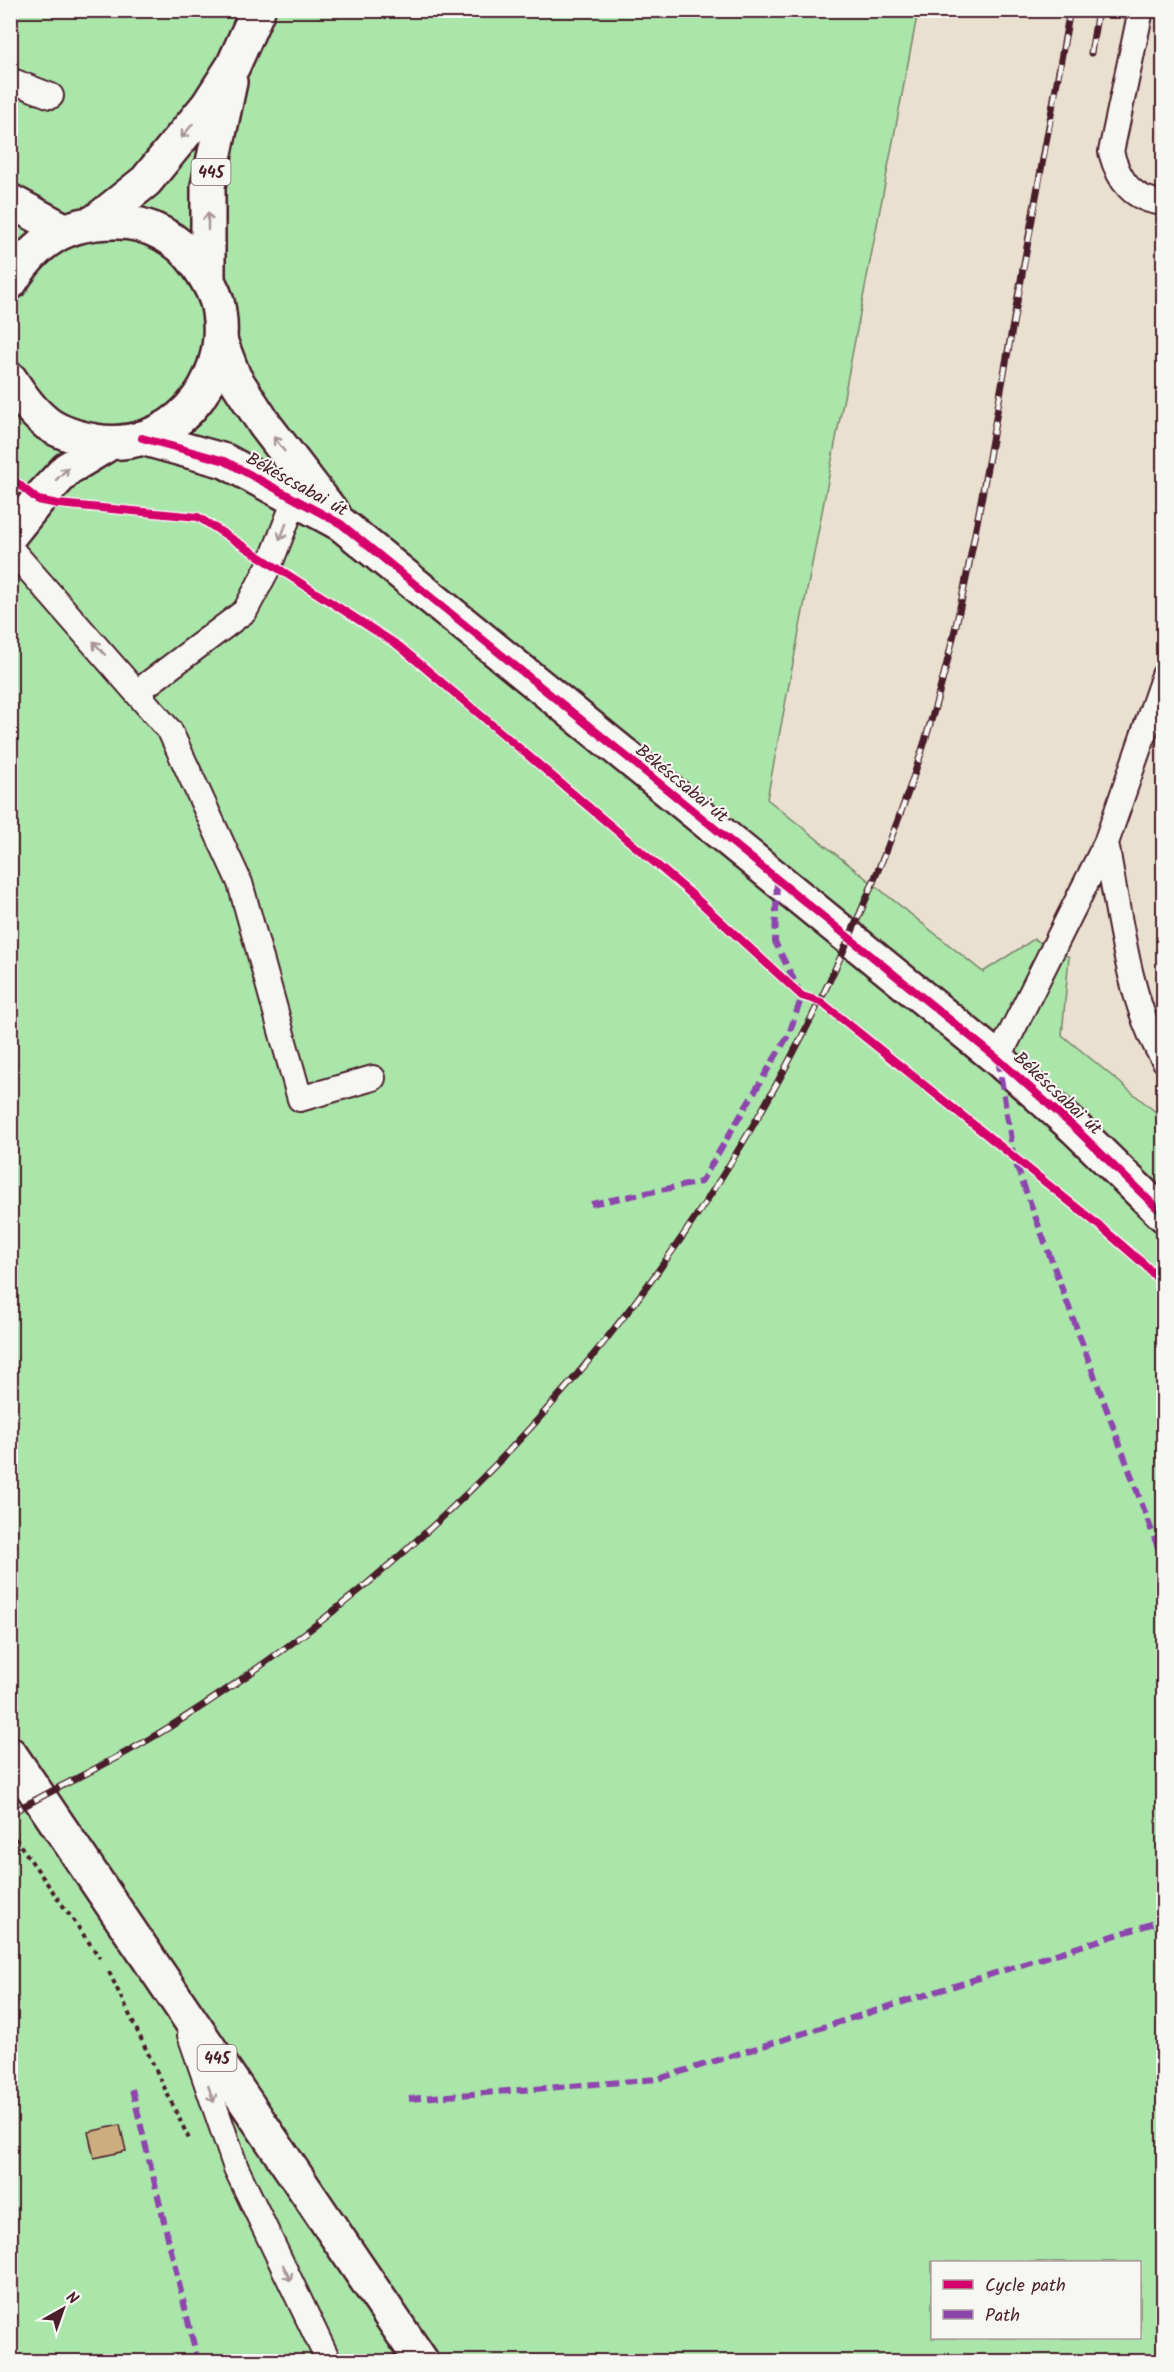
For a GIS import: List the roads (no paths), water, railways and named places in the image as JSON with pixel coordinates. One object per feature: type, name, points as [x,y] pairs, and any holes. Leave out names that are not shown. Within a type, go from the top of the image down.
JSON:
[{"type":"main road","name":"445","points":[[96,221],[146,181],[208,105],[233,66],[258,10]]},
{"type":"main road","name":"445","points":[[208,279],[208,186],[233,66]]},
{"type":"main road","points":[[10,201],[64,230]]},
{"type":"main road","name":"445","points":[[10,284],[24,261],[37,248],[64,230],[96,221],[130,222],[161,233],[188,252],[208,279],[219,310],[221,343],[213,375],[195,404],[171,425],[142,438],[110,443],[78,438],[48,424],[24,401],[10,379]]},
{"type":"main road","name":"Békéscsabai út","points":[[221,343],[234,377],[265,425],[341,524]]},
{"type":"main road","name":"Békéscsabai út","points":[[142,438],[225,461],[341,524],[998,1059],[1075,1128],[1164,1215]]},
{"type":"main road","name":"445","points":[[10,535],[67,469],[110,443]]},
{"type":"main road","name":"445","points":[[10,1754],[422,2361]]},
{"type":"lane","points":[[1141,10],[1111,152],[1116,169],[1130,190],[1149,202],[1164,203]]},
{"type":"lane","points":[[10,80],[51,96]]},
{"type":"lane","points":[[137,692],[245,611],[270,564],[295,500]]},
{"type":"lane","points":[[10,548],[170,731],[240,883],[300,1099],[373,1078]]},
{"type":"lane","points":[[998,1059],[1106,843],[1164,675]]},
{"type":"lane","points":[[1106,843],[1138,999],[1158,1051],[1164,1060]]},
{"type":"lane","points":[[178,1999],[236,2168],[329,2361]]},
{"type":"railway","points":[[10,1814],[146,1741],[251,1673],[381,1572],[472,1489],[555,1400],[633,1305],[703,1206],[767,1102],[824,993],[874,880],[906,798],[944,676],[970,559],[1070,10]]},
{"type":"railway","points":[[1091,53],[1098,10]]}]
